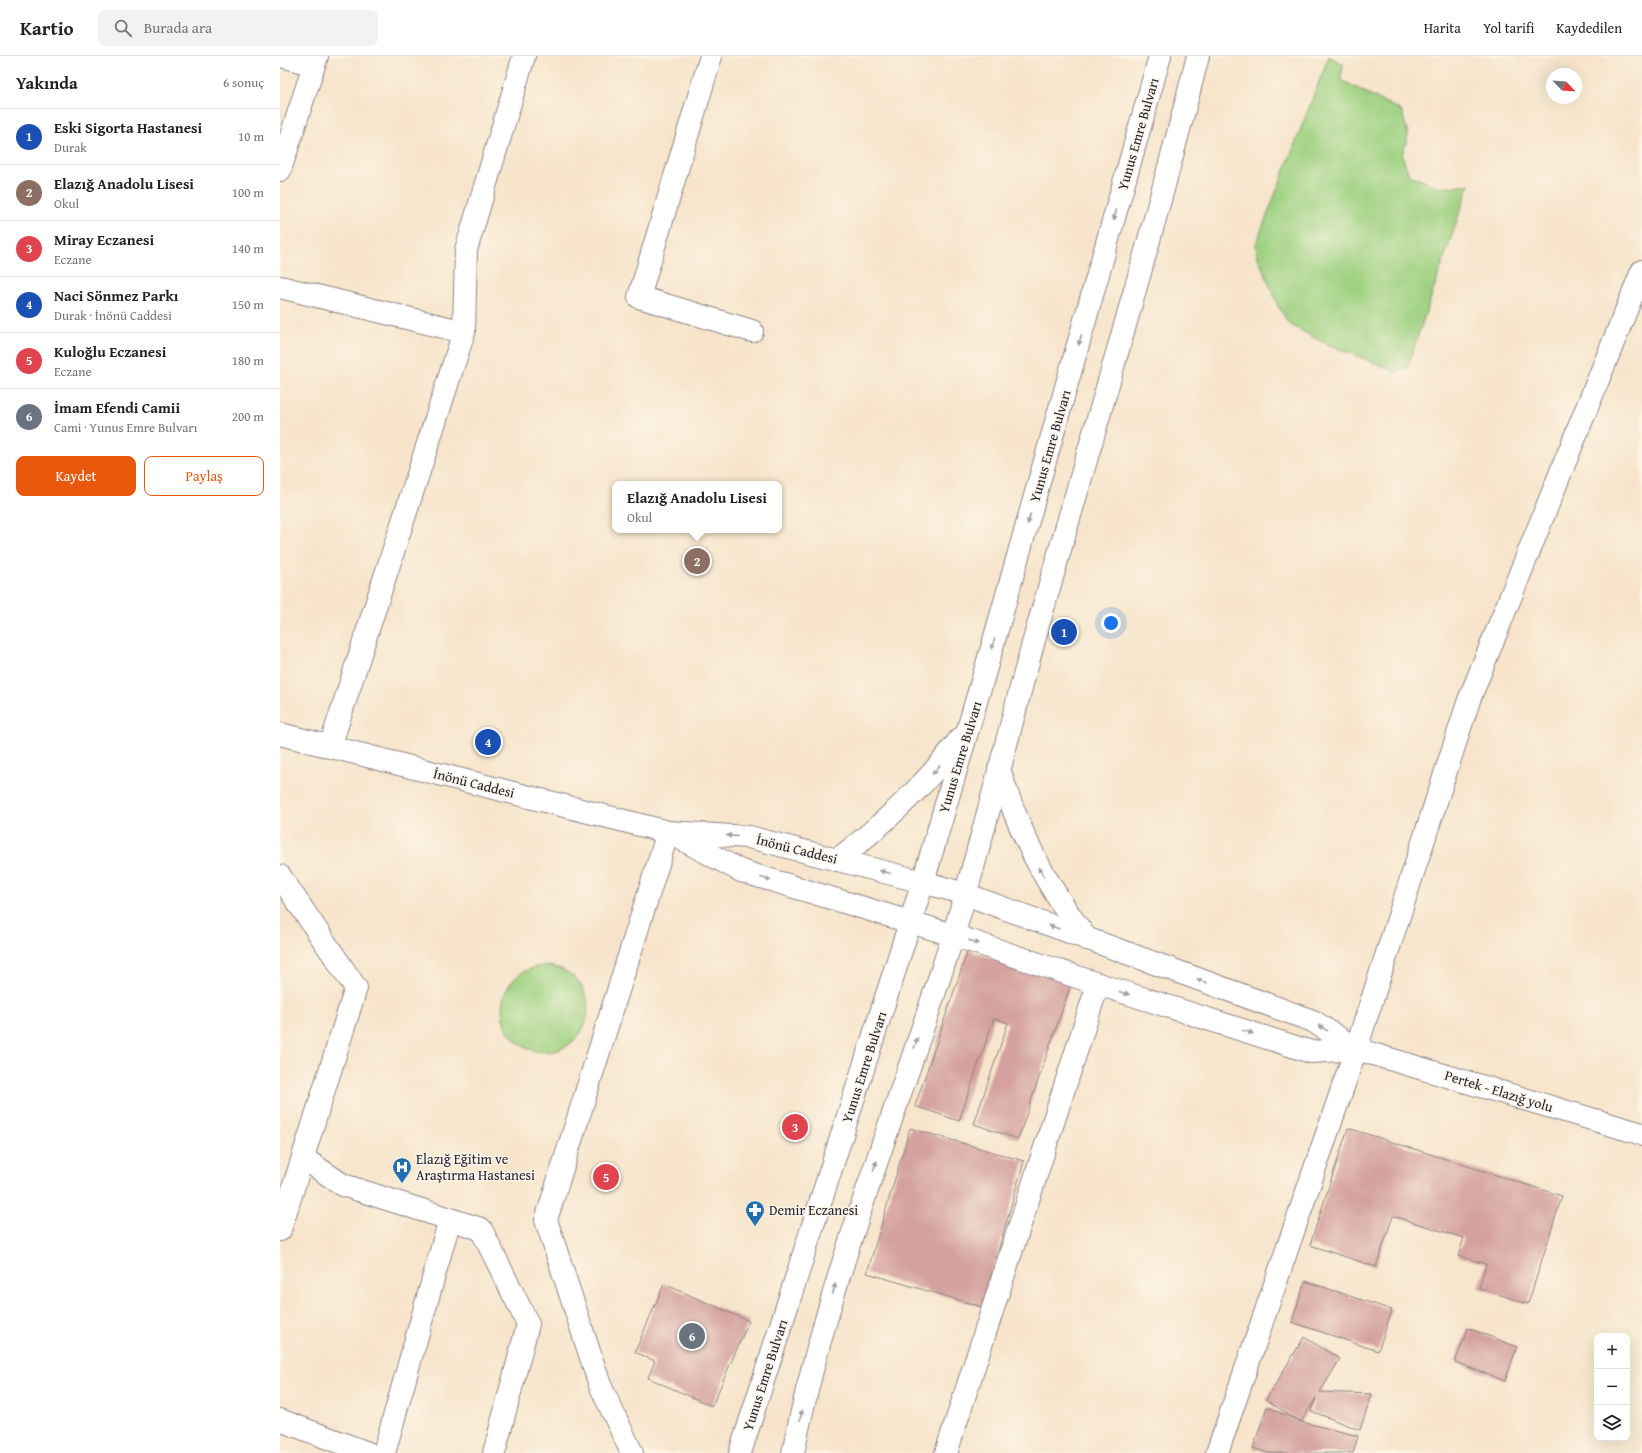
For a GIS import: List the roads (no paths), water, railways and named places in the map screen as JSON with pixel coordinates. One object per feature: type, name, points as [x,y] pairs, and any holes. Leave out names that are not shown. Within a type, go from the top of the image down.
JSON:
[{"type":"main road","points":[[280,170],[315,60],[282,56]]},
{"type":"main road","points":[[330,748],[464,332],[466,250],[524,56]]},
{"type":"main road","points":[[711,56],[639,297],[752,330]]},
{"type":"main road","name":"Yunus Emre Bulvarı","points":[[740,1453],[923,882],[1160,56]]},
{"type":"main road","points":[[793,1453],[804,1401],[843,1258],[966,894],[999,769],[1168,174],[1198,56]]},
{"type":"main road","points":[[1217,1453],[1356,1049],[1468,700],[1642,271]]},
{"type":"main road","points":[[280,287],[464,332]]},
{"type":"main road","points":[[837,860],[868,836],[918,790],[947,758],[968,729]]},
{"type":"main road","name":"İnönü Caddesi","points":[[280,734],[330,748],[668,832],[749,837],[966,894],[1313,1021],[1356,1049]]},
{"type":"main road","points":[[999,769],[1012,810],[1040,870],[1062,905],[1087,939]]},
{"type":"main road","points":[[632,1453],[600,1385],[546,1220],[668,832]]},
{"type":"main road","name":"İnönü Caddesi","points":[[668,832],[741,871],[953,935],[1098,984],[1311,1052],[1356,1049]]},
{"type":"main road","points":[[280,876],[356,988],[280,1230]]},
{"type":"main road","points":[[946,1453],[1098,984]]},
{"type":"main road","name":"Pertek - Elazığ yolu","points":[[1356,1049],[1642,1134]]},
{"type":"main road","points":[[303,1158],[342,1185],[481,1229],[528,1324],[494,1453]]},
{"type":"main road","points":[[384,1453],[450,1219]]},
{"type":"main road","points":[[280,1420],[368,1453]]},
{"type":"place","name":"Elazığ Anadolu Lisesi","points":[[697,561]]},
{"type":"place","name":"Eski Sigorta Hastanesi","points":[[1064,632]]},
{"type":"place","name":"Naci Sönmez Parkı","points":[[488,742]]},
{"type":"place","name":"Miray Eczanesi","points":[[795,1127]]},
{"type":"place","name":"Kuloğlu Eczanesi","points":[[606,1177]]},
{"type":"place","name":"Elazığ Eğitim ve Araştırma Hastanesi","points":[[402,1184]]},
{"type":"place","name":"Demir Eczanesi","points":[[755,1227]]},
{"type":"place","name":"İmam Efendi Camii","points":[[692,1336]]}]
